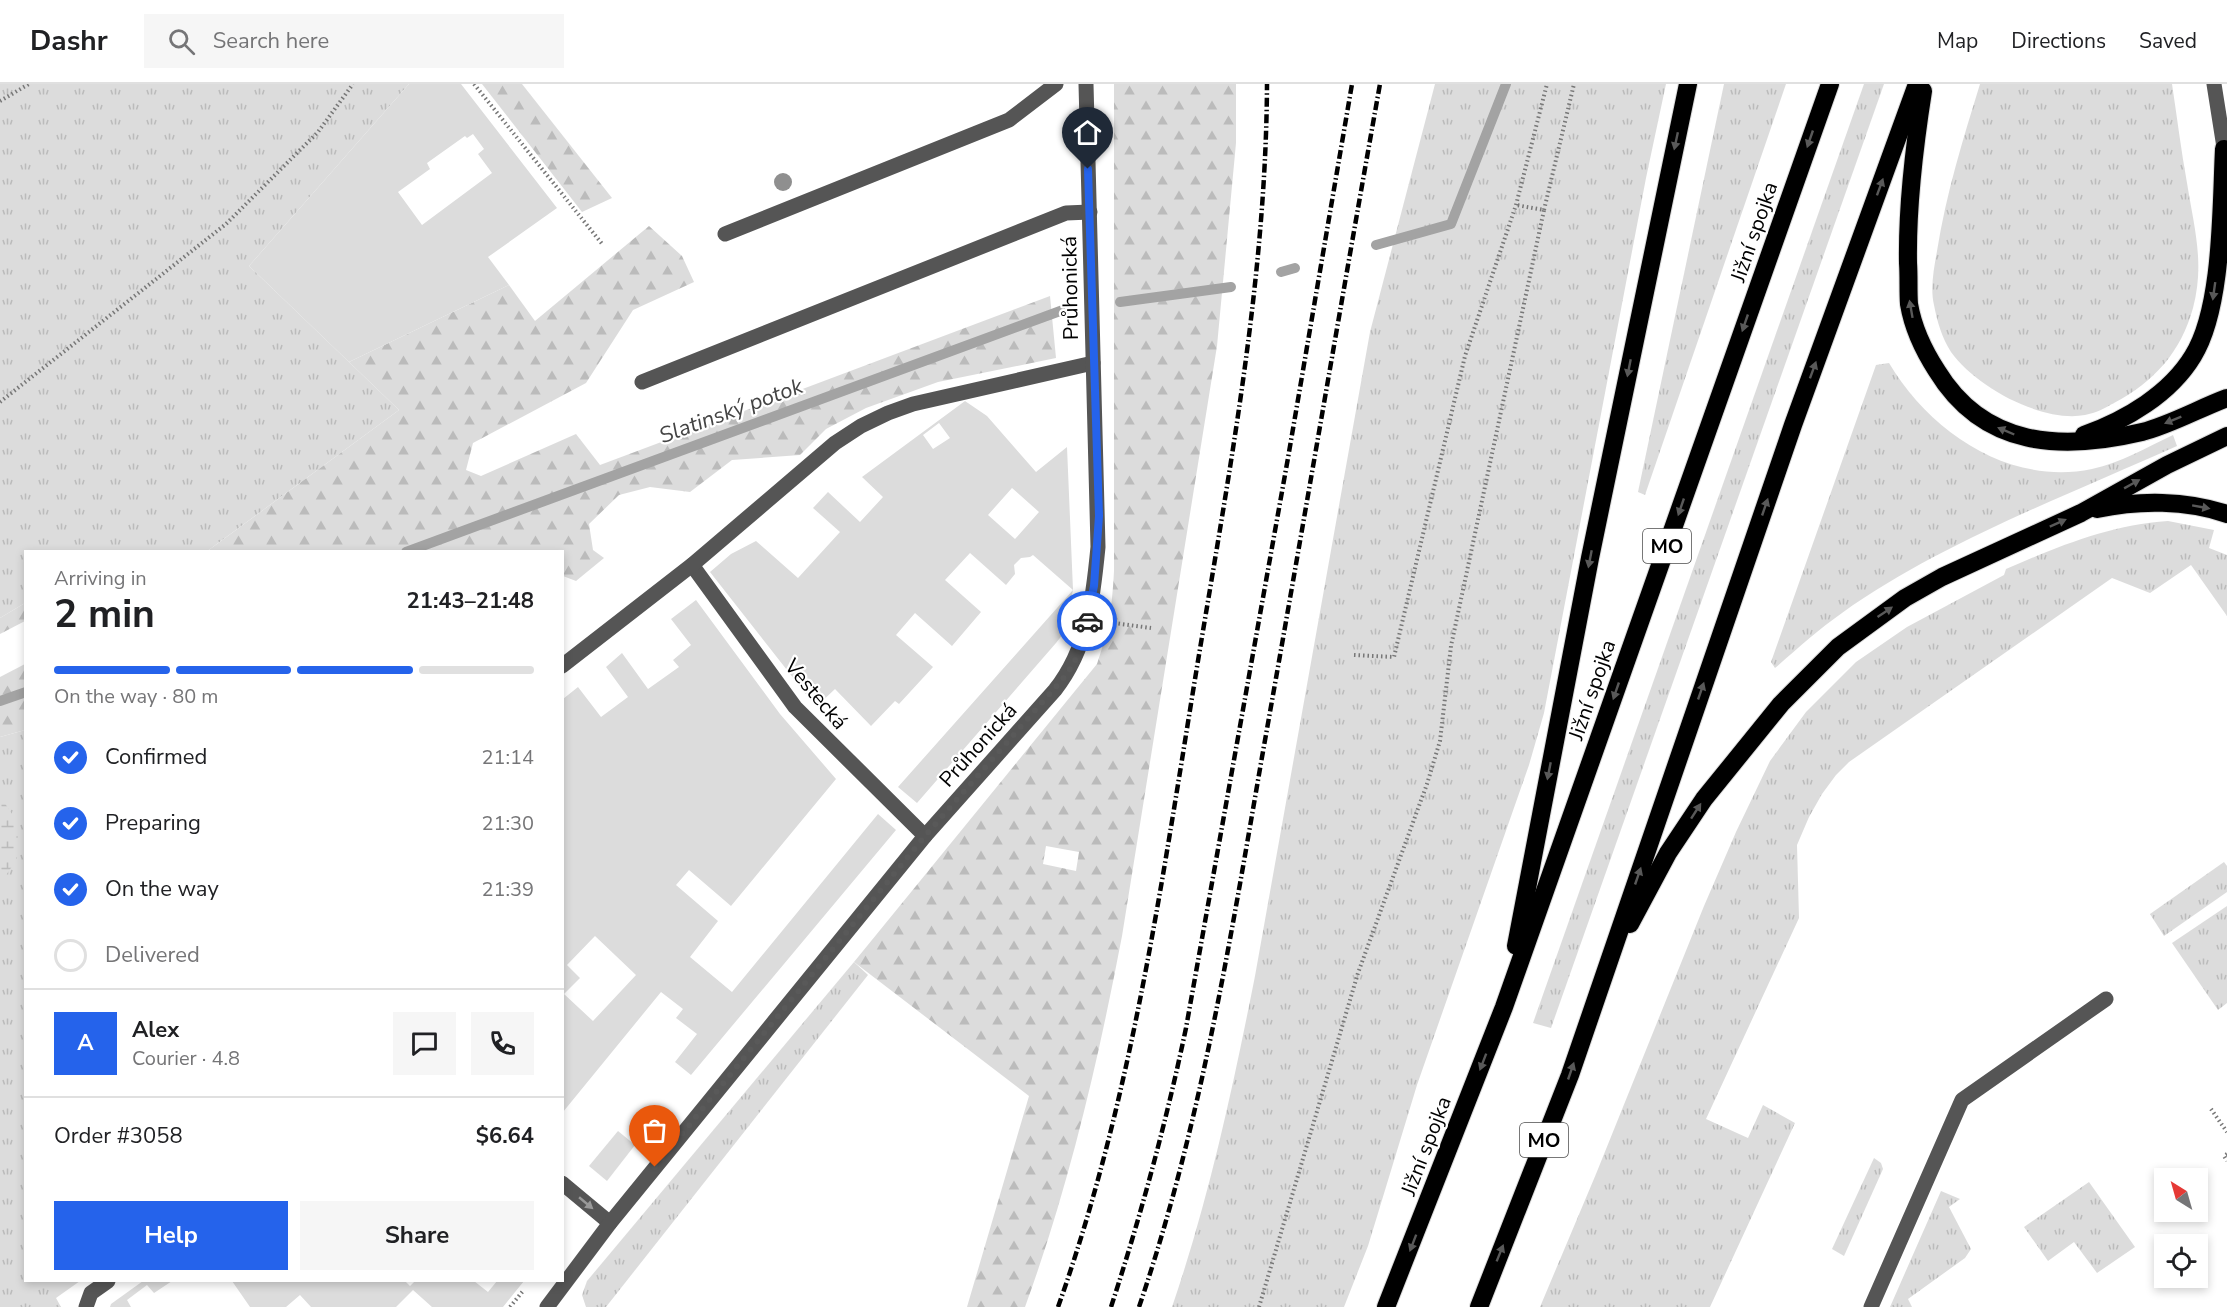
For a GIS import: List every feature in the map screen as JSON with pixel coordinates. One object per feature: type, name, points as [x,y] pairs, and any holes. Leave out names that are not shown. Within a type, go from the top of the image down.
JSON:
[{"type":"highway","points":[[1504,1007],[1590,558],[1688,84]]},
{"type":"highway","name":"Jižní spojka","points":[[1386,1307],[1504,1007],[1830,84]]},
{"type":"highway","name":"MO","points":[[1479,1307],[1570,1075],[1793,425],[1917,84]]},
{"type":"highway","points":[[1924,84],[1914,143],[1910,202],[1909,303],[1914,327],[1924,349],[1944,382],[1958,399],[1975,414],[1994,426],[2039,441],[2063,442],[2113,438],[2145,431],[2227,398]]},
{"type":"highway","points":[[2063,442],[2098,430],[2130,413],[2170,385],[2194,354],[2208,320],[2214,292],[2226,156]]},
{"type":"highway","points":[[1605,970],[1668,853],[1704,799],[1781,704],[1831,654],[1871,621],[1905,598],[1983,557],[2080,513],[2167,465],[2227,436]]},
{"type":"highway","points":[[2080,513],[2127,504],[2165,503],[2190,505],[2227,514]]},
{"type":"street","points":[[725,234],[1009,120],[1056,84]]},
{"type":"street","name":"Průhonická","points":[[547,1307],[610,1223],[925,836],[1054,690],[1077,657],[1088,619],[1098,547],[1086,84]]},
{"type":"street","points":[[2214,84],[2226,156]]},
{"type":"street","points":[[642,382],[1066,213],[1090,212]]},
{"type":"street","points":[[564,664],[692,565],[835,443],[870,422],[888,413],[935,398],[1093,363]]},
{"type":"street","name":"Vestecká","points":[[692,565],[795,707],[925,836]]},
{"type":"street","points":[[1871,1307],[1962,1100],[2106,999]]},
{"type":"street","points":[[564,1185],[610,1223]]},
{"type":"street","points":[[86,1307],[91,1293],[107,1282]]},
{"type":"path","points":[[0,101],[29,84]]},
{"type":"path","points":[[0,402],[226,224],[318,132],[353,84]]},
{"type":"path","points":[[474,84],[603,245]]},
{"type":"path","points":[[1354,655],[1394,657],[1465,356],[1516,205],[1547,84]]},
{"type":"path","points":[[1259,1307],[1358,973],[1427,784],[1440,741],[1451,646],[1544,210],[1574,84]]},
{"type":"path","points":[[1516,205],[1544,210]]},
{"type":"path","points":[[2211,1109],[2227,1131]]},
{"type":"path","points":[[2227,1154],[2224,1156],[2227,1161]]},
{"type":"green space","points":[[0,84],[409,84],[249,266],[399,410],[209,550],[24,550],[24,604],[0,618]]},
{"type":"green space","points":[[409,84],[461,84],[557,208],[488,257],[509,285],[349,362],[249,266]],"holes":[[[473,134],[484,149],[478,154],[492,173],[422,225],[398,192],[430,169],[427,163],[465,136],[467,138]]]},
{"type":"green space","points":[[482,84],[522,84],[612,198],[582,212]]},
{"type":"green space","points":[[1114,84],[1236,84],[1236,143],[1217,346],[1122,936],[1103,1030],[1069,1170],[1025,1307],[967,1307],[1029,1096],[854,962],[1097,664],[1109,618],[1114,571]],"holes":[[[1046,846],[1079,852],[1076,871],[1043,864]]]},
{"type":"green space","points":[[1435,84],[1666,84],[1544,713],[1529,765],[1417,1085],[1368,1246],[1344,1307],[1172,1307],[1209,1184],[1238,1059],[1255,976],[1370,332]]},
{"type":"green space","points":[[1724,84],[1786,84],[1645,495],[1638,492]]},
{"type":"green space","points":[[1864,84],[1884,84],[1551,1028],[1533,1023]]},
{"type":"green space","points":[[1980,84],[2172,84],[2197,245],[2198,276],[2193,308],[2181,338],[2164,364],[2128,395],[2093,413],[2068,416],[2049,413],[2011,400],[1976,378],[1962,365],[1951,352],[1940,329],[1932,285],[1935,264],[1950,188]]},
{"type":"green space","points":[[649,226],[682,256],[694,282],[633,310],[586,383],[473,443],[466,470],[481,476],[576,434],[600,465],[1050,296],[1056,358],[938,382],[866,408],[826,429],[800,455],[732,460],[690,492],[650,487],[619,495],[589,524],[593,550],[604,558],[576,581],[564,576],[564,550],[209,550],[399,410],[349,362],[509,285],[535,321]]},
{"type":"green space","points":[[1889,363],[1926,411],[1949,431],[1975,448],[2002,461],[2031,469],[2061,472],[2092,469],[2113,463],[2173,435],[2177,446],[2005,522],[1920,564],[1842,613],[1816,632],[1775,668],[1771,662],[1876,365]]},
{"type":"green space","points":[[965,401],[987,416],[1036,472],[1067,447],[1073,590],[1033,555],[1021,558],[1014,565],[1015,574],[1006,585],[970,553],[945,580],[981,612],[952,646],[915,613],[896,635],[933,667],[899,704],[895,701],[871,726],[835,689],[816,707],[710,572],[731,554],[756,541],[798,578],[840,532],[813,508],[828,492],[860,522],[883,497],[862,477]],"holes":[[[939,423],[950,438],[933,449],[923,435]],[[1012,488],[1039,512],[1015,539],[988,515]]]},
{"type":"green space","points":[[2168,521],[2214,530],[2209,548],[2227,555],[2227,616],[2191,565],[2150,593],[2112,578],[1849,762],[1822,794],[1797,845],[1799,918],[1706,1119],[1748,1138],[1763,1105],[1795,1123],[1710,1307],[1540,1307],[1736,832],[1770,761],[1806,712],[1856,662],[1907,627],[2004,575],[2006,569],[2065,545],[2105,532]]},
{"type":"green space","points":[[1073,590],[1063,634],[917,803],[898,787]]},
{"type":"green space","points":[[696,600],[780,714],[836,779],[731,906],[689,870],[676,885],[718,921],[690,957],[732,992],[878,814],[896,830],[691,1075],[675,1062],[697,1034],[676,1018],[683,1009],[661,992],[564,1111],[564,994],[564,698],[578,687],[601,717],[628,697],[606,667],[622,653],[648,689],[679,667],[673,660],[691,645],[671,619]],"holes":[[[595,936],[636,975],[593,1021],[564,994],[580,978],[567,965]]]},
{"type":"green space","points":[[24,604],[24,622],[0,634],[0,618]]},
{"type":"green space","points":[[24,665],[24,730],[0,737],[0,677]]},
{"type":"green space","points":[[24,730],[24,1282],[79,1282],[56,1298],[61,1307],[0,1307],[0,737]]},
{"type":"green space","points":[[0,796],[18,823],[17,859],[0,884]]},
{"type":"green space","points":[[2224,862],[2227,866],[2227,892],[2164,936],[2150,914]]},
{"type":"green space","points":[[2227,906],[2227,1003],[2218,1010],[2172,943]]},
{"type":"green space","points":[[854,962],[868,975],[606,1307],[586,1307],[582,1295],[587,1281]]},
{"type":"green space","points":[[618,1131],[635,1145],[607,1181],[589,1166]]},
{"type":"green space","points":[[1874,1158],[1881,1163],[1883,1169],[1844,1256],[1832,1249]]},
{"type":"green space","points":[[2089,1182],[2135,1247],[2097,1273],[2074,1242],[2048,1261],[2024,1227]]},
{"type":"green space","points":[[1941,1191],[1960,1199],[1949,1207],[1971,1249],[1965,1258],[1908,1299],[1912,1307],[1890,1307]]},
{"type":"green space","points":[[142,1282],[170,1282],[154,1293],[147,1285],[127,1300],[131,1307],[110,1307]]},
{"type":"green space","points":[[233,1282],[406,1282],[410,1286],[414,1282],[475,1282],[488,1292],[496,1282],[523,1282],[503,1307],[432,1307],[413,1290],[396,1307],[311,1307],[300,1295],[286,1307],[250,1307]]},
{"type":"waterway","name":"Slatinský potok","points":[[1376,245],[1451,224],[1506,84]]},
{"type":"waterway","name":"Slatinský potok","points":[[1281,272],[1295,268]]},
{"type":"waterway","name":"Slatinský potok","points":[[1120,302],[1231,287]]},
{"type":"waterway","name":"Slatinský potok","points":[[411,550],[1071,307]]},
{"type":"waterway","name":"Slatinský potok","points":[[0,701],[24,693]]},
{"type":"railway","points":[[1058,1307],[1083,1230],[1125,1073],[1170,834],[1232,453],[1253,306],[1265,158],[1267,84]]},
{"type":"railway","points":[[1111,1307],[1152,1169],[1186,1028],[1352,84]]},
{"type":"railway","points":[[1139,1307],[1179,1172],[1225,965],[1380,84]]},
{"type":"way so far","points":[[655,1167],[925,836],[1067,674],[1077,657],[1087,621]]},
{"type":"route","points":[[1087,621],[1094,586],[1099,516],[1088,169]]}]
